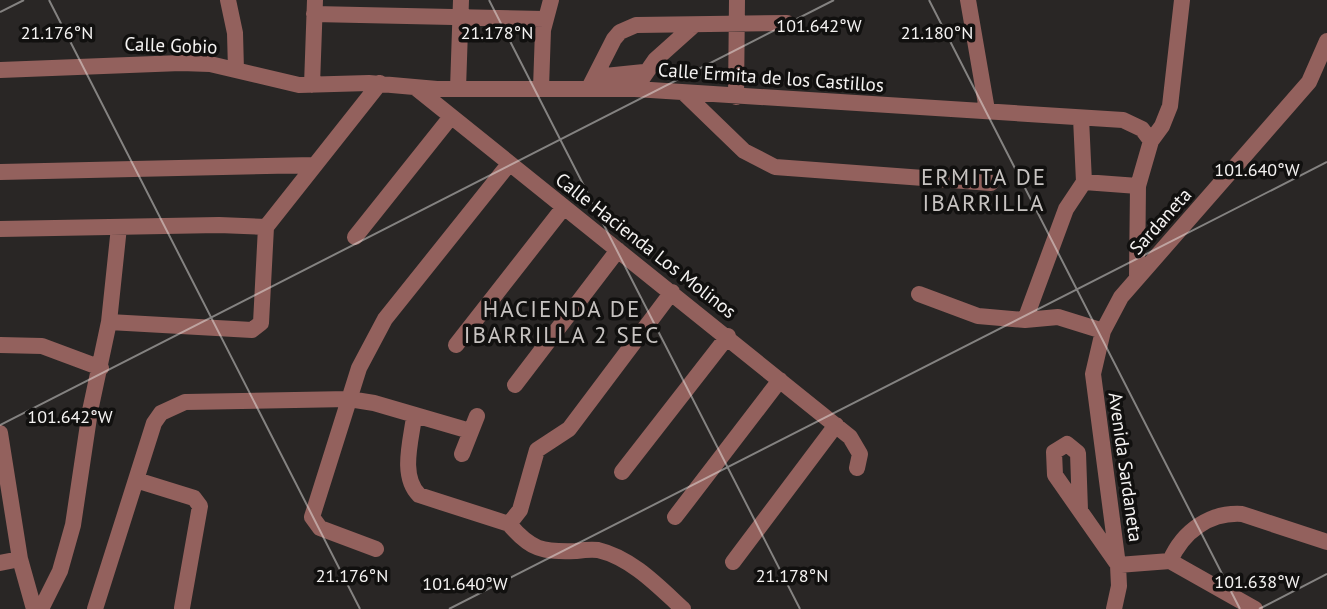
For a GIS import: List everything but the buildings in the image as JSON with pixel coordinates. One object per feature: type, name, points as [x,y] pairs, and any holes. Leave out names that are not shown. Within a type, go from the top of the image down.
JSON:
[{"type":"street","points":[[228,0],[234,33],[236,70]]},
{"type":"street","points":[[541,88],[544,19],[551,0]]},
{"type":"street","points":[[736,96],[737,0]]},
{"type":"street","points":[[968,0],[987,110]]},
{"type":"street","points":[[1137,277],[1138,186],[1151,141],[1162,126],[1170,106],[1182,0]]},
{"type":"street","points":[[312,85],[314,7],[461,8],[544,19]]},
{"type":"street","points":[[458,89],[461,8]]},
{"type":"street","points":[[592,82],[614,39],[620,32],[636,25],[787,23]]},
{"type":"street","points":[[635,89],[644,72],[693,26]]},
{"type":"street","name":"Sardaneta","points":[[1103,331],[1109,314],[1137,277],[1303,90],[1327,41]]},
{"type":"street","name":"Calle Gobio","points":[[0,70],[181,63],[209,64],[285,83],[380,83]]},
{"type":"street","points":[[592,82],[644,72]]},
{"type":"street","name":"Calle Ermita de los Castillos","points":[[380,83],[416,88],[458,89],[541,88],[592,82],[684,93],[987,110],[1134,123],[1151,141]]},
{"type":"street","points":[[109,322],[252,330],[261,323],[266,227],[380,83]]},
{"type":"street","name":"Calle Hacienda Los Molinos","points":[[416,88],[450,118],[728,336],[850,437],[860,454],[857,468]]},
{"type":"street","points":[[684,93],[744,151],[775,167],[991,183]]},
{"type":"street","points":[[355,237],[450,118]]},
{"type":"street","points":[[1025,320],[1066,209],[1084,182],[1081,118]]},
{"type":"street","points":[[376,549],[320,528],[312,517],[349,399],[372,342],[385,318],[509,164]]},
{"type":"street","points":[[0,172],[314,165]]},
{"type":"street","points":[[1084,182],[1138,186]]},
{"type":"street","points":[[456,345],[564,207]]},
{"type":"street","points":[[41,609],[53,590],[68,548],[90,411],[109,322],[119,227]]},
{"type":"street","points":[[0,229],[266,227]]},
{"type":"street","points":[[515,385],[618,250]]},
{"type":"street","points":[[509,524],[520,510],[531,460],[537,450],[569,429],[672,292]]},
{"type":"street","points":[[919,294],[978,316],[1025,320],[1058,317],[1103,331]]},
{"type":"street","name":"Avenida Sardaneta","points":[[1103,331],[1093,374],[1095,402],[1127,564],[1114,609]]},
{"type":"street","points":[[622,472],[728,336]]},
{"type":"street","points":[[0,345],[42,346],[101,368]]},
{"type":"street","points":[[675,517],[780,380]]},
{"type":"street","points":[[95,609],[154,423],[171,406],[185,402],[349,399],[374,403],[414,417],[470,431]]},
{"type":"street","points":[[462,454],[477,415]]},
{"type":"street","points":[[414,417],[408,471],[413,488],[419,495],[509,524],[533,548],[555,552],[596,550],[609,555],[644,573],[683,609]]},
{"type":"street","points":[[733,562],[836,425]]},
{"type":"street","points":[[0,433],[4,475],[20,559],[34,609]]},
{"type":"street","points":[[136,480],[194,498],[200,506],[182,608]]},
{"type":"street","points":[[1080,510],[1127,564],[1164,561],[1255,609]]},
{"type":"street","points":[[1164,561],[1184,538],[1214,516],[1242,514],[1327,542]]},
{"type":"street","points":[[0,563],[20,559]]},
{"type":"district","name":"ERMITA DE IBARRILLA","points":[[984,189]]},
{"type":"district","name":"HACIENDA DE IBARRILLA 2 SEC","points":[[562,321]]}]
